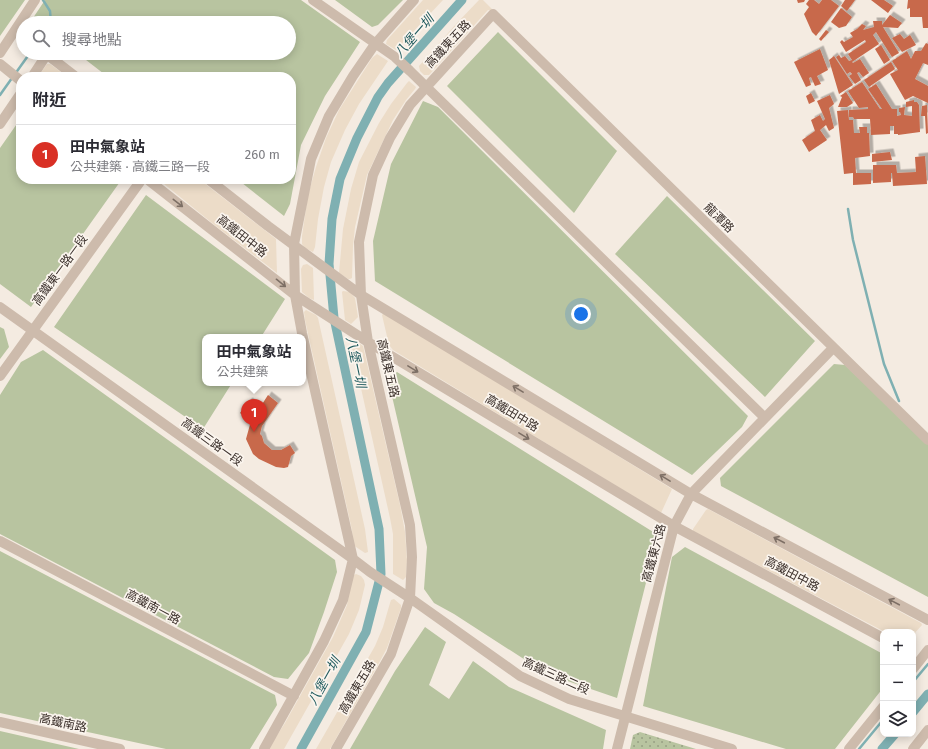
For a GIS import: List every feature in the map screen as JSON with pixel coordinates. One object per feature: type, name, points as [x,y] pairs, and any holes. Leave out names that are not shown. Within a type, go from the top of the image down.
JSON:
[{"type":"street","points":[[27,16],[35,0]]},
{"type":"street","points":[[313,0],[395,57],[765,418]]},
{"type":"street","points":[[302,334],[295,295],[294,244],[311,159],[329,116],[353,76],[375,44],[414,0]]},
{"type":"street","name":"高鐵東五路","points":[[336,749],[391,654],[410,598],[412,557],[410,525],[368,342],[361,295],[359,242],[373,175],[390,138],[410,105],[493,14]]},
{"type":"street","name":"龍潭路","points":[[493,14],[928,440]]},
{"type":"street","points":[[0,53],[16,35]]},
{"type":"street","points":[[35,72],[42,60]]},
{"type":"street","points":[[54,60],[69,72]]},
{"type":"street","points":[[0,64],[16,77]]},
{"type":"street","points":[[0,124],[16,100]]},
{"type":"street","name":"高鐵東一路一段","points":[[0,376],[138,184]]},
{"type":"street","name":"高鐵田中路","points":[[153,184],[295,295],[368,342],[674,526],[880,636]]},
{"type":"street","name":"高鐵田中路","points":[[215,184],[361,295],[691,494],[928,620]]},
{"type":"street","name":"高鐵三路一段","points":[[0,307],[370,572],[410,598]]},
{"type":"street","name":"高鐵東六路","points":[[617,749],[674,526],[691,494],[833,348]]},
{"type":"street","points":[[264,749],[324,641],[343,600],[353,559],[306,351]]},
{"type":"street","name":"高鐵南一路","points":[[0,541],[294,696]]},
{"type":"street","name":"高鐵三路二段","points":[[410,598],[520,676],[569,699],[732,749]]},
{"type":"street","points":[[917,656],[928,650]]},
{"type":"street","points":[[849,749],[880,710]]},
{"type":"street","name":"高鐵南路","points":[[0,722],[120,749]]},
{"type":"street","points":[[913,749],[928,730]]},
{"type":"green space","points":[[0,0],[25,0],[0,36]]},
{"type":"green space","points":[[45,0],[301,0],[360,42],[325,96],[301,145],[296,172],[296,72],[102,72],[86,60],[296,60],[296,16],[34,16]]},
{"type":"green space","points":[[335,0],[403,0],[378,25],[372,27]]},
{"type":"green space","points":[[498,32],[617,151],[574,213],[447,86]]},
{"type":"green space","points":[[423,101],[438,107],[748,416],[742,427],[692,475],[375,281],[373,241],[391,164]]},
{"type":"green space","points":[[16,125],[16,184],[118,184],[31,307],[0,284],[0,148]]},
{"type":"green space","points":[[243,184],[294,184],[290,204],[284,216]]},
{"type":"green space","points":[[146,195],[285,299],[263,334],[202,334],[202,386],[230,386],[203,429],[54,327]]},
{"type":"green space","points":[[667,196],[815,341],[765,397],[615,254]]},
{"type":"green space","points":[[0,327],[4,329],[9,347],[0,359]]},
{"type":"green space","points":[[43,350],[335,560],[337,572],[309,653],[288,679],[274,677],[0,534],[0,395],[21,362]]},
{"type":"green space","points":[[834,364],[845,365],[928,444],[928,597],[721,486],[720,478]]},
{"type":"green space","points":[[397,372],[658,535],[617,698],[547,674],[454,614],[434,603],[424,589],[427,547],[388,379]]},
{"type":"green space","points":[[685,547],[880,652],[880,692],[835,749],[786,749],[643,706],[672,557]]},
{"type":"green space","points":[[0,551],[275,695],[277,705],[250,749],[166,749],[0,713]]},
{"type":"green space","points":[[425,627],[446,642],[429,685],[449,699],[473,661],[509,687],[606,730],[603,749],[350,749],[395,671]]},
{"type":"green space","points":[[0,731],[79,749],[0,749]]},
{"type":"green space","points":[[640,732],[696,749],[630,749],[633,735]]},
{"type":"shaded area","points":[[423,0],[443,0],[396,50],[386,44],[387,40]]},
{"type":"shaded area","points":[[479,0],[483,0],[494,11],[488,10],[429,75],[424,75],[420,71],[419,66]]},
{"type":"shaded area","points":[[377,54],[388,61],[359,104],[345,130],[331,162],[324,187],[313,252],[305,248],[302,244],[302,236],[308,195],[316,167],[326,138],[339,110],[372,58]]},
{"type":"shaded area","points":[[47,64],[50,64],[61,72],[41,72]]},
{"type":"shaded area","points":[[409,81],[416,87],[393,120],[367,175],[355,227],[352,278],[348,279],[339,273],[343,229],[351,189],[359,162],[379,123],[391,104]]},
{"type":"shaded area","points":[[164,184],[205,184],[276,239],[277,273]]},
{"type":"shaded area","points":[[307,264],[313,268],[314,300],[302,292],[301,269],[303,265]]},
{"type":"shaded area","points":[[343,291],[350,292],[355,298],[358,317],[351,324],[345,320]]},
{"type":"shaded area","points":[[306,310],[316,315],[318,318],[365,529],[368,552],[365,553],[353,545],[352,530],[305,320],[304,312]]},
{"type":"shaded area","points":[[384,313],[672,489],[661,513],[393,350],[389,345],[382,315]]},
{"type":"shaded area","points":[[352,340],[355,340],[363,346],[400,505],[405,532],[407,560],[406,577],[403,580],[393,574],[393,534],[352,348]]},
{"type":"shaded area","points":[[708,509],[921,623],[922,625],[916,632],[916,629],[880,629],[693,531]]},
{"type":"shaded area","points":[[356,574],[361,576],[365,585],[359,610],[349,634],[284,749],[268,749],[285,723],[333,637],[347,605],[352,576]]},
{"type":"shaded area","points":[[394,599],[401,605],[401,608],[387,648],[330,749],[316,749],[375,646],[383,627],[391,600]]},
{"type":"building","points":[[797,0],[805,0],[804,2],[798,3]]},
{"type":"building","points":[[809,0],[814,0],[819,4],[822,0],[831,0],[839,6],[816,36],[812,32],[804,14],[809,7],[806,4]]},
{"type":"building","points":[[845,0],[855,0],[847,11],[841,6]]},
{"type":"building","points":[[871,0],[884,0],[893,6],[888,13]]},
{"type":"building","points":[[908,0],[928,0],[928,28],[923,28],[922,17],[910,17],[910,8],[907,9]]},
{"type":"building","points":[[841,8],[852,17],[846,26],[839,28],[831,22]]},
{"type":"building","points":[[890,15],[902,23],[898,28],[883,27],[899,53],[892,57],[876,32],[873,35],[879,44],[852,62],[853,63],[860,59],[869,73],[863,77],[859,72],[857,73],[861,80],[855,84],[849,76],[852,74],[850,72],[847,74],[836,57],[839,55],[841,58],[845,56],[849,61],[852,60],[848,54],[866,42],[865,40],[846,52],[840,42],[842,40],[844,42],[853,37],[850,33],[862,24],[866,26],[863,30],[874,27],[873,21],[882,21],[882,25]]},
{"type":"building","points":[[826,30],[829,32],[821,41],[819,39]]},
{"type":"building","points":[[900,34],[904,39],[910,35],[916,45],[902,52],[892,38]]},
{"type":"building","points":[[926,43],[928,44],[928,65],[923,63],[915,79],[928,86],[928,103],[913,96],[905,100],[890,74],[898,70],[892,61],[907,51],[911,59],[915,51],[921,51]]},
{"type":"building","points":[[881,45],[890,60],[884,64],[875,49]]},
{"type":"building","points":[[820,49],[828,70],[817,76],[821,84],[815,86],[811,77],[809,78],[811,85],[806,87],[794,62]]},
{"type":"building","points":[[834,56],[853,85],[839,94],[829,60]]},
{"type":"building","points":[[891,62],[895,69],[869,87],[864,80]]},
{"type":"building","points":[[862,82],[880,109],[882,109],[868,89],[876,84],[892,109],[897,109],[897,116],[901,115],[899,108],[905,107],[904,115],[912,116],[912,106],[906,107],[906,102],[914,100],[914,102],[917,102],[919,105],[920,132],[898,135],[894,134],[894,126],[890,126],[890,134],[871,135],[870,119],[854,119],[853,117],[849,117],[849,110],[868,109],[868,107],[859,108],[848,91]]},
{"type":"building","points":[[846,92],[853,103],[847,107],[838,107],[842,97],[840,96]]},
{"type":"building","points":[[811,93],[815,101],[809,104],[806,96]]},
{"type":"building","points":[[830,95],[834,104],[829,108],[834,128],[829,131],[826,125],[820,130],[827,140],[809,152],[802,140],[815,131],[811,120],[820,115],[823,121],[825,119],[817,101]]},
{"type":"building","points":[[927,105],[928,133],[926,134],[925,116],[921,116],[922,106]]},
{"type":"building","points":[[848,110],[849,120],[853,120],[854,133],[860,133],[859,127],[867,127],[867,133],[869,133],[870,156],[855,158],[856,173],[871,173],[871,184],[853,185],[853,173],[844,174],[837,111]]},
{"type":"building","points":[[890,152],[892,160],[872,162],[872,154]]},
{"type":"building","points":[[925,156],[927,184],[893,186],[892,173],[891,182],[873,183],[873,165],[896,165],[897,173],[916,172],[915,157]]},
{"type":"building","points":[[268,395],[278,403],[262,426],[260,434],[264,443],[272,450],[281,450],[290,445],[295,453],[291,456],[288,467],[284,468],[276,467],[259,459],[253,454],[246,439],[251,421],[240,413],[249,401],[259,409]]},
{"type":"waterway","points":[[43,0],[50,11],[50,16]]},
{"type":"waterway","name":"八堡一圳","points":[[301,749],[366,632],[381,574],[379,529],[334,318],[329,264],[332,219],[340,179],[357,138],[378,97],[388,83],[462,0]]},
{"type":"waterway","points":[[16,72],[25,60]]},
{"type":"waterway","points":[[0,95],[12,78]]},
{"type":"waterway","points":[[848,209],[853,240],[884,364],[899,401]]},
{"type":"waterway","points":[[916,678],[928,664]]},
{"type":"waterway","points":[[916,708],[928,694]]},
{"type":"waterway","points":[[859,749],[880,724]]},
{"type":"waterway","points":[[882,749],[892,737]]},
{"type":"place","name":"田中氣象站","points":[[254,432]]}]
